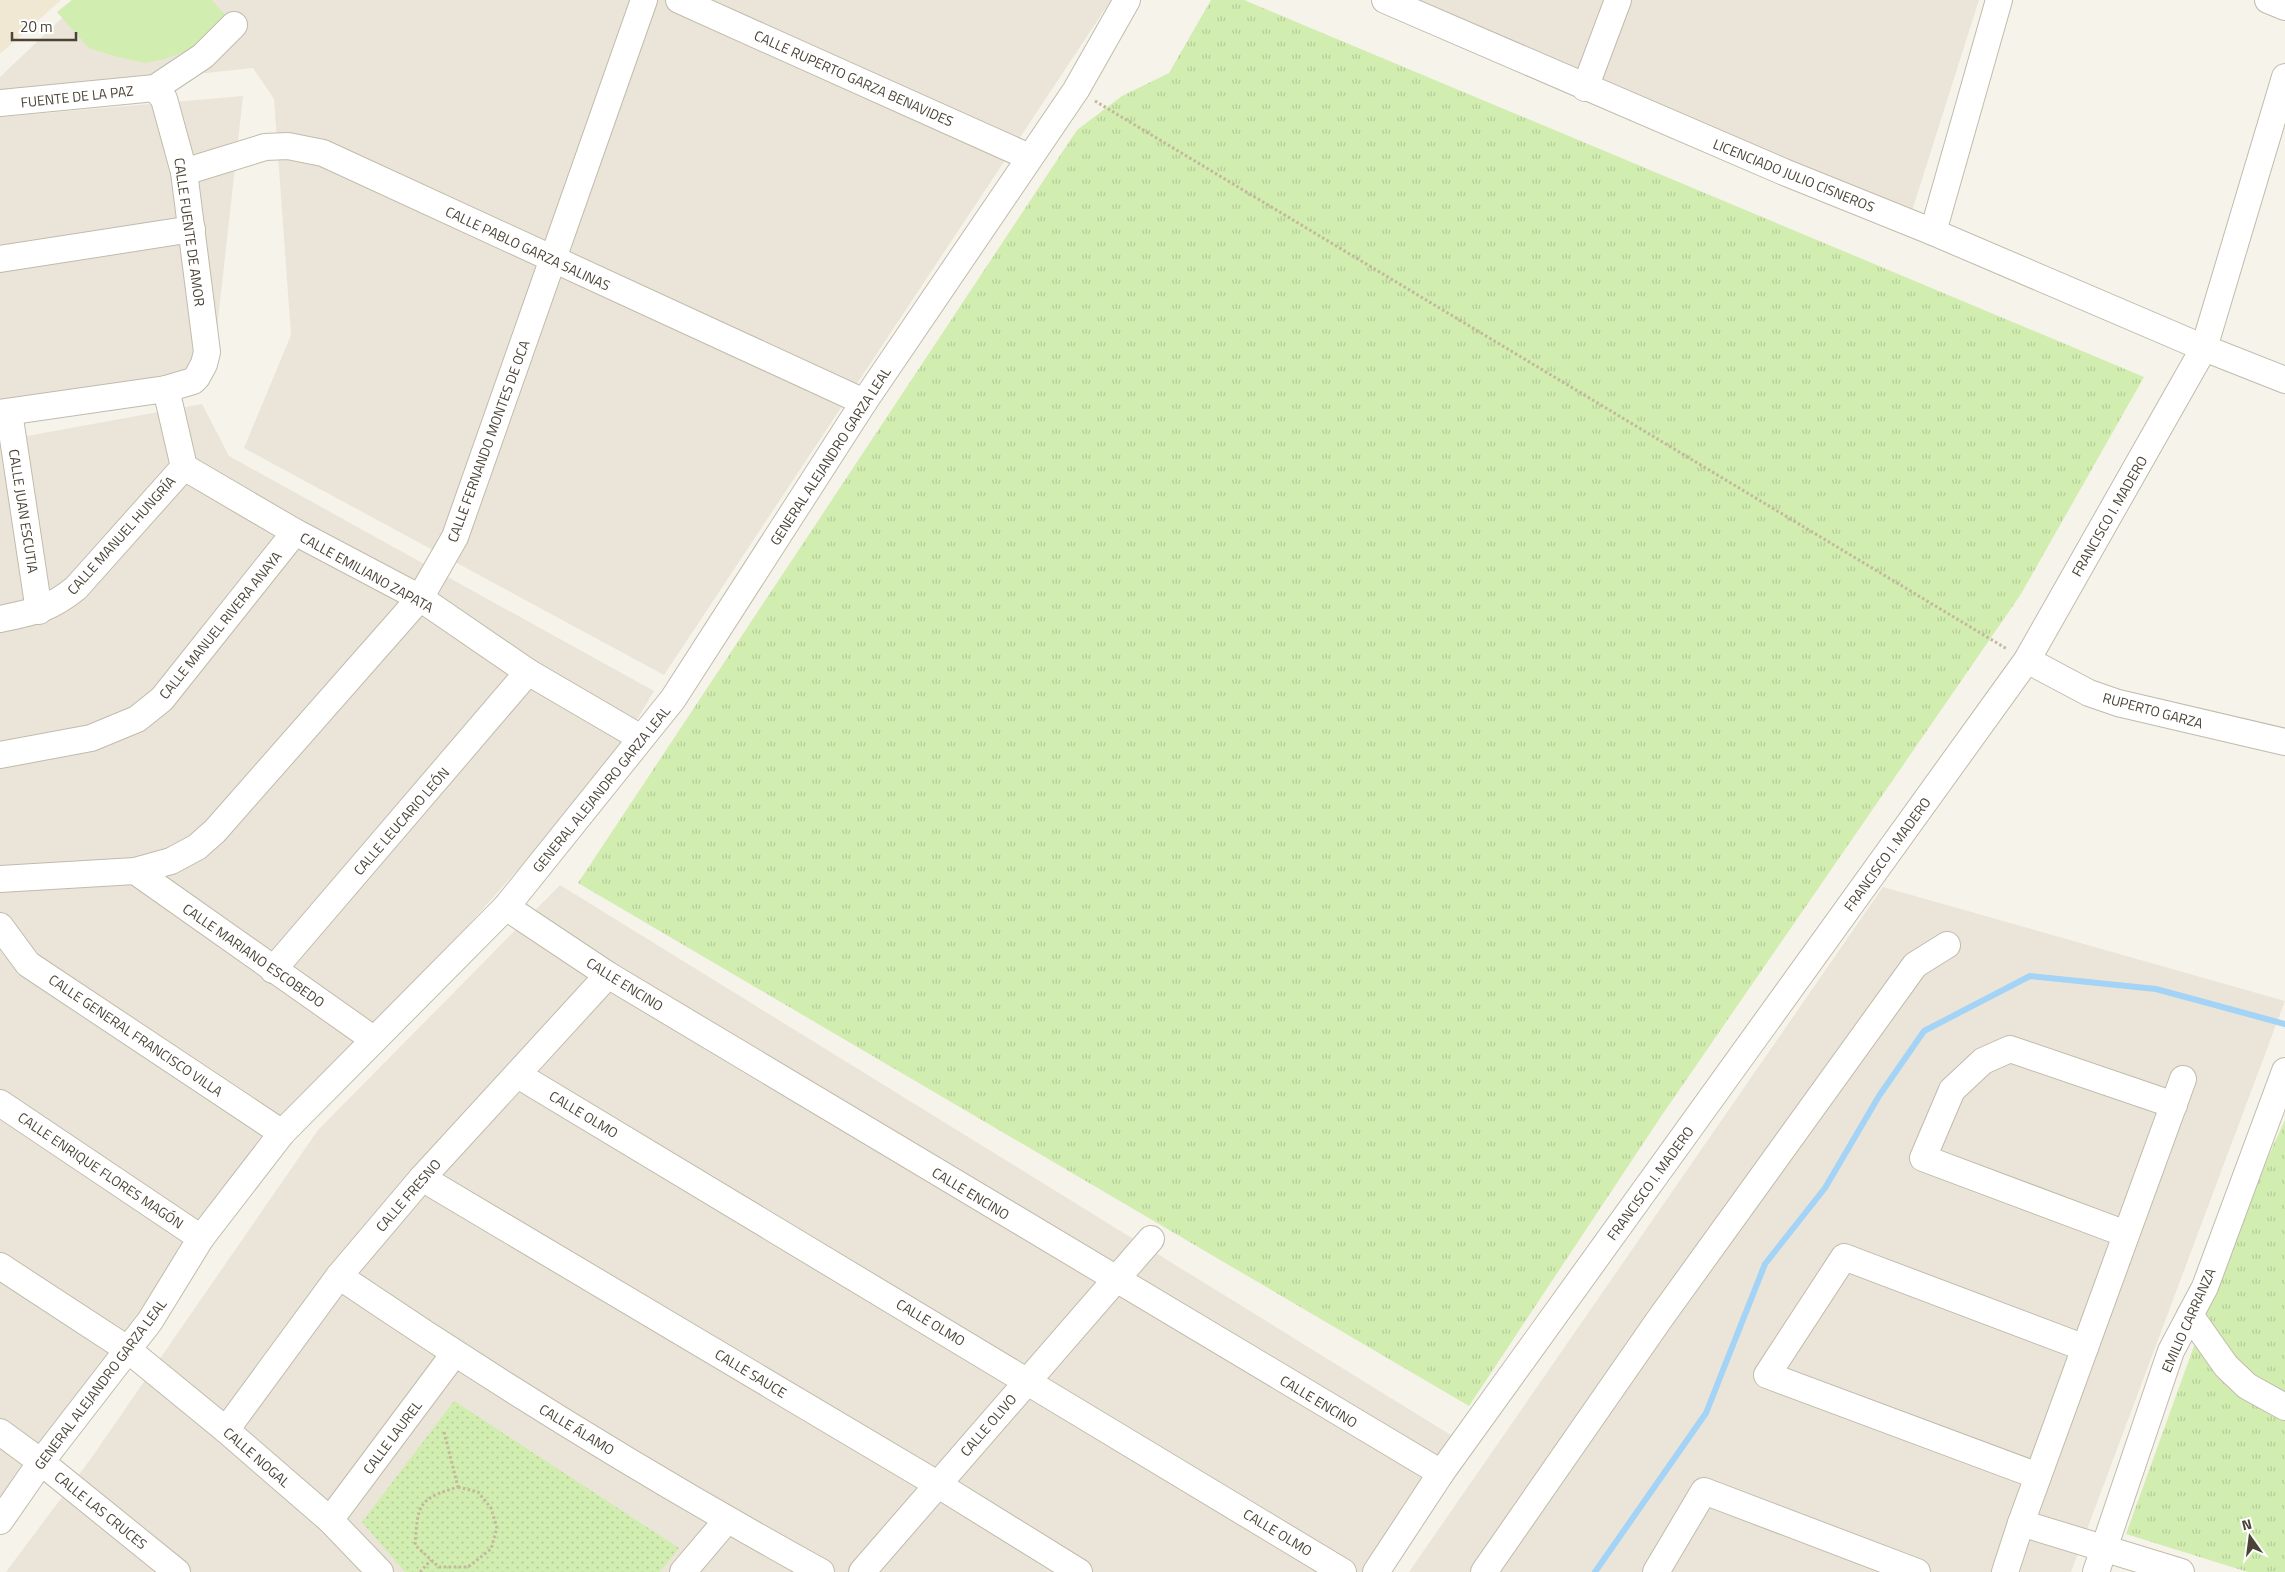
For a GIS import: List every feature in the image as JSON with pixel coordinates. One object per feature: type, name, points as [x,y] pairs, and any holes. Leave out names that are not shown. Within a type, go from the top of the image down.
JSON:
[{"type":"street","name":"CALLE FERNANDO MONTES DE OCA","points":[[0,879],[135,871],[171,861],[197,847],[215,831],[420,598],[455,537],[644,0]]},
{"type":"street","name":"CALLE RUPERTO GARZA BENAVIDES","points":[[679,0],[1029,156]]},
{"type":"street","name":"GENERAL ALEJANDRO GARZA LEAL","points":[[0,1521],[41,1462],[150,1321],[201,1238],[282,1133],[506,906],[673,699],[864,402],[1029,156],[1076,90],[1127,0]]},
{"type":"street","name":"LICENCIADO JULIO CISNEROS","points":[[1385,0],[1585,88],[1932,232],[2204,348],[2285,380]]},
{"type":"street","points":[[1585,88],[1618,0]]},
{"type":"street","points":[[1932,232],[1999,0]]},
{"type":"street","points":[[2268,0],[2285,8]]},
{"type":"street","points":[[155,88],[203,56],[234,25]]},
{"type":"street","name":"FRANCISCO I. MADERO","points":[[1376,1572],[1441,1473],[2027,660],[2204,348],[2285,77]]},
{"type":"street","name":"FUENTE DE LA PAZ","points":[[0,104],[155,88]]},
{"type":"street","name":"CALLE FUENTE DE AMOR","points":[[155,88],[164,99],[184,172],[207,352],[204,364],[193,381],[166,389]]},
{"type":"street","name":"CALLE PABLO GARZA SALINAS","points":[[184,172],[265,146],[305,148],[324,153],[864,402]]},
{"type":"street","points":[[0,259],[192,229]]},
{"type":"street","points":[[4,413],[166,389],[184,467]]},
{"type":"street","name":"CALLE JUAN ESCUTIA","points":[[4,413],[39,611]]},
{"type":"street","name":"CALLE EMILIANO ZAPATA","points":[[184,467],[295,532],[420,598],[528,672],[641,738]]},
{"type":"street","name":"CALLE MANUEL HUNGRÍA","points":[[0,619],[39,611],[60,601],[76,588],[184,467]]},
{"type":"street","name":"CALLE MANUEL RIVERA ANAYA","points":[[0,755],[91,738],[137,719],[162,699],[295,532]]},
{"type":"street","name":"RUPERTO GARZA","points":[[2027,660],[2089,693],[2118,703],[2285,742]]},
{"type":"street","name":"CALLE LEUCARIO LEÓN","points":[[273,970],[528,672]]},
{"type":"street","name":"CALLE MARIANO ESCOBEDO","points":[[135,871],[373,1039]]},
{"type":"street","name":"CALLE ENCINO","points":[[506,906],[608,975],[1441,1473]]},
{"type":"street","name":"CALLE GENERAL FRANCISCO VILLA","points":[[0,926],[28,964],[282,1133]]},
{"type":"street","points":[[1484,1572],[1659,1320],[1915,965],[1947,945]]},
{"type":"street","name":"CALLE FRESNO","points":[[226,1430],[339,1276],[422,1178],[608,975]]},
{"type":"street","points":[[2126,1234],[1923,1158],[1952,1090],[1983,1061],[2010,1049],[2174,1105]]},
{"type":"street","name":"EMILIO CARRANZA","points":[[2096,1572],[2171,1351],[2205,1287],[2285,1074]]},
{"type":"street","name":"CALLE OLMO","points":[[518,1075],[1343,1572]]},
{"type":"street","points":[[2006,1572],[2021,1523],[2183,1079]]},
{"type":"street","name":"CALLE ENRIQUE FLORES MAGÓN","points":[[0,1103],[201,1238]]},
{"type":"street","name":"CALLE SAUCE","points":[[422,1178],[938,1484],[1079,1572]]},
{"type":"street","name":"CALLE OLIVO","points":[[862,1572],[1027,1380],[1117,1280],[1151,1238]]},
{"type":"street","points":[[2038,1476],[1767,1375],[1844,1257],[2085,1348]]},
{"type":"street","name":"CALLE NOGAL","points":[[0,1266],[127,1349],[226,1430],[330,1520],[380,1572]]},
{"type":"street","name":"CALLE ÁLAMO","points":[[339,1276],[454,1354],[727,1520],[820,1572]]},
{"type":"street","points":[[2190,1315],[2226,1366],[2247,1386],[2285,1407]]},
{"type":"street","name":"CALLE LAUREL","points":[[330,1520],[454,1354]]},
{"type":"street","name":"CALLE LAS CRUCES","points":[[0,1432],[41,1462],[177,1572]]},
{"type":"street","points":[[1656,1572],[1704,1491],[1917,1572]]},
{"type":"street","points":[[683,1572],[727,1520]]},
{"type":"street","points":[[2021,1523],[2181,1572]]},
{"type":"path","points":[[1076,90],[2027,660]]},
{"type":"path","points":[[444,1432],[458,1487]]},
{"type":"path","points":[[458,1487],[478,1492],[491,1508],[497,1528],[491,1549],[468,1567],[440,1568],[415,1545],[418,1512],[433,1494],[458,1487]]},
{"type":"path","points":[[420,1572],[431,1560]]},
{"type":"shaded area","points":[[0,0],[61,0],[0,54]]},
{"type":"shaded area","points":[[81,0],[1111,0],[664,675],[244,448],[291,335],[274,99],[253,68],[0,95],[0,77]]},
{"type":"shaded area","points":[[1399,0],[1979,0],[1910,217]]},
{"type":"shaded area","points":[[243,96],[212,373],[0,408],[0,117]]},
{"type":"shaded area","points":[[202,404],[229,456],[654,691],[610,765],[390,1014],[289,1112],[0,1498],[0,441]]},
{"type":"shaded area","points":[[560,885],[1454,1437],[1364,1572],[6,1572],[92,1457],[318,1130]]},
{"type":"shaded area","points":[[1883,887],[2285,1001],[2071,1572],[1409,1572]]},
{"type":"green space","points":[[72,0],[212,0],[232,23],[219,39],[165,59],[145,63],[89,48],[57,12]]},
{"type":"green space","points":[[1211,0],[1244,0],[2144,377],[2021,594],[1662,1115],[1469,1406],[578,883],[1077,130],[1122,96],[1169,73]]},
{"type":"green space","points":[[2285,1120],[2285,1572],[2248,1572],[2126,1534],[2241,1216]]},
{"type":"green space","points":[[454,1401],[679,1548],[660,1572],[405,1572],[362,1522]]},
{"type":"waterway","points":[[1595,1572],[1706,1413],[1765,1264],[1825,1188],[1879,1096],[1924,1031],[2030,976],[2156,989],[2285,1024]]}]
